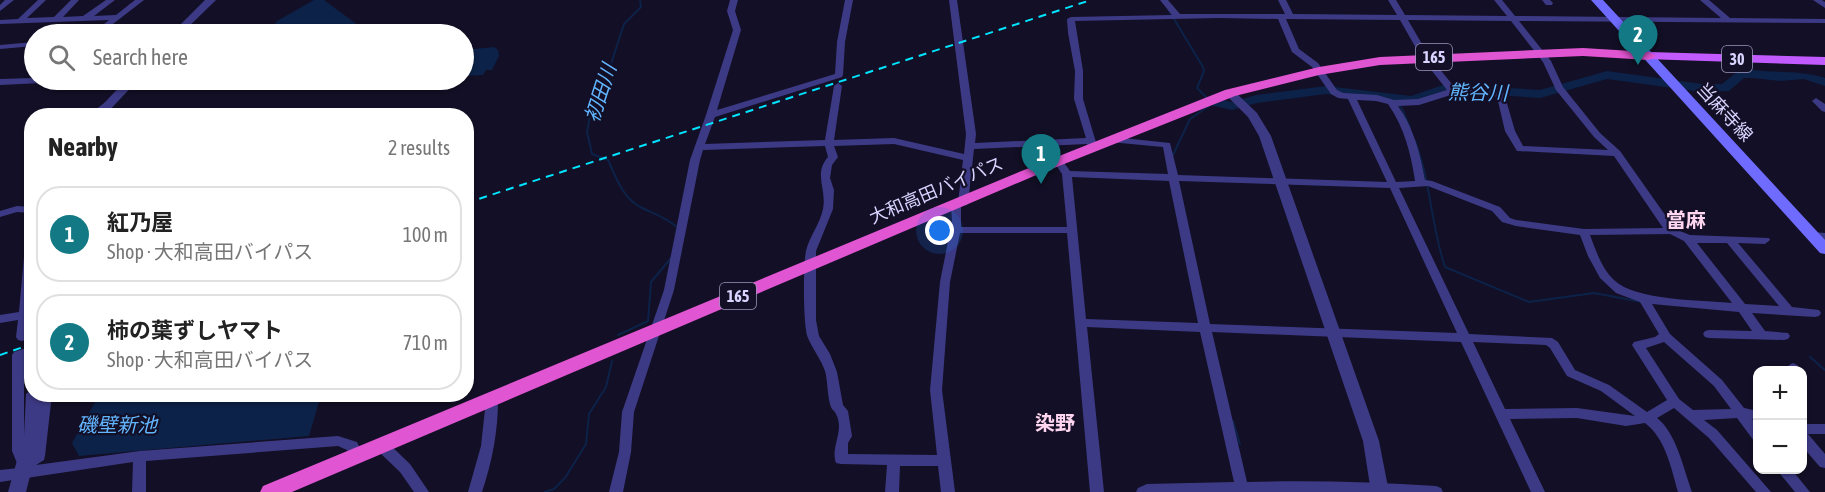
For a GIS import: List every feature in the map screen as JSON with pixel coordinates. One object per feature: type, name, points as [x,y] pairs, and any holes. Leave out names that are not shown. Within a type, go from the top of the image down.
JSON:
[{"type":"highway","name":"大和高田バイパス","points":[[270,492],[959,204],[1063,168],[1092,145],[1113,140],[1206,102],[1319,71],[1425,57],[1584,52],[1649,56]]},
{"type":"main road","name":"当麻寺線","points":[[1598,0],[1676,86],[1819,236],[1825,249]]},
{"type":"main road","name":"30","points":[[1649,56],[1825,61]]},
{"type":"street","points":[[0,9],[10,0]]},
{"type":"street","points":[[20,21],[42,0]]},
{"type":"street","points":[[57,19],[75,0]]},
{"type":"street","points":[[86,18],[111,0]]},
{"type":"street","points":[[110,24],[140,0]]},
{"type":"street","points":[[186,24],[211,0]]},
{"type":"street","points":[[616,492],[625,452],[628,412],[657,331],[676,262],[686,198],[699,147],[737,30],[731,11],[734,0]]},
{"type":"street","points":[[711,115],[839,75],[841,42],[849,0]]},
{"type":"street","points":[[948,492],[936,390],[945,282],[970,146],[970,107],[953,0]]},
{"type":"street","points":[[1164,0],[1173,16]]},
{"type":"street","points":[[1282,0],[1295,50],[1315,65],[1334,92],[1396,103],[1419,102],[1451,89],[1501,95],[1510,131],[1520,149],[1617,153]]},
{"type":"street","points":[[1392,0],[1425,57],[1451,89]]},
{"type":"street","points":[[1498,0],[1541,54],[1561,89],[1598,135],[1617,153],[1671,231]]},
{"type":"street","points":[[1704,0],[1726,18]]},
{"type":"street","points":[[1817,0],[1825,6]]},
{"type":"street","points":[[970,146],[1092,145],[1076,81],[1079,71],[1071,34],[1071,19],[1173,16],[1616,20],[1726,18],[1825,21]]},
{"type":"street","points":[[0,22],[119,17]]},
{"type":"street","points":[[0,46],[24,45]]},
{"type":"street","points":[[0,81],[24,81]]},
{"type":"street","points":[[0,91],[10,81]]},
{"type":"street","points":[[838,87],[830,143],[833,157],[827,165],[825,178],[829,190],[828,209],[824,223],[813,241],[810,320],[813,337],[824,354],[831,372],[837,407],[842,411],[846,436],[842,442],[841,459],[944,461]]},
{"type":"street","points":[[102,108],[122,90]]},
{"type":"street","points":[[1231,96],[1253,115],[1264,136],[1281,181],[1371,441],[1379,490]]},
{"type":"street","points":[[1351,96],[1538,492]]},
{"type":"street","points":[[1816,101],[1825,109]]},
{"type":"street","points":[[106,108],[110,102]]},
{"type":"street","points":[[1396,103],[1407,136],[1416,153],[1424,182]]},
{"type":"street","points":[[1113,140],[1167,145],[1205,328],[1242,487]]},
{"type":"street","points":[[699,147],[894,141],[969,158]]},
{"type":"street","points":[[1097,492],[1072,230],[1063,168],[1173,178],[1393,185],[1424,182],[1496,209],[1506,220],[1516,224],[1584,232],[1671,231],[1688,239],[1765,240]]},
{"type":"street","points":[[0,214],[24,209]]},
{"type":"street","points":[[955,230],[1072,230]]},
{"type":"street","points":[[1584,232],[1608,284],[1617,290],[1646,301],[1744,310],[1815,313]]},
{"type":"street","points":[[1688,239],[1762,335]]},
{"type":"street","points":[[1729,240],[1789,311]]},
{"type":"street","points":[[1646,301],[1665,336],[1718,383],[1753,430]]},
{"type":"street","points":[[24,305],[22,337],[24,336]]},
{"type":"street","points":[[0,319],[23,315]]},
{"type":"street","points":[[1080,323],[1548,341],[1554,345],[1571,373],[1605,388],[1658,426],[1671,449],[1685,492]]},
{"type":"street","points":[[1709,334],[1784,336]]},
{"type":"street","points":[[1665,336],[1659,340],[1638,345],[1674,402],[1730,451],[1764,492]]},
{"type":"street","points":[[24,353],[18,355],[18,451],[24,469]]},
{"type":"street","points":[[475,492],[488,451],[492,400]]},
{"type":"street","points":[[17,492],[32,436],[34,402]]},
{"type":"street","points":[[24,469],[39,456],[45,402]]},
{"type":"street","points":[[1501,414],[1579,413],[1620,422],[1649,418],[1674,402]]},
{"type":"street","points":[[1690,415],[1741,413],[1753,415]]},
{"type":"street","points":[[1807,429],[1825,429]]},
{"type":"street","points":[[1807,435],[1825,463]]},
{"type":"street","points":[[0,476],[24,469],[140,456],[338,441],[352,446],[357,455]]},
{"type":"street","points":[[381,446],[405,468],[422,492]]},
{"type":"street","points":[[139,492],[140,456]]},
{"type":"street","points":[[892,492],[894,460]]},
{"type":"street","points":[[1787,474],[1803,492]]},
{"type":"street","points":[[1143,492],[1242,487],[1436,492]]},
{"type":"water","points":[[314,0],[324,0],[356,24],[275,24]]},
{"type":"water","points":[[494,47],[498,50],[499,56],[492,70],[486,70],[483,75],[474,75],[474,49]]},
{"type":"water","name":"磯壁新池","points":[[95,402],[319,402],[309,436],[79,456],[72,443]]},
{"type":"waterway","name":"初田川","points":[[640,0],[641,7],[624,24],[610,67],[591,110],[587,132],[592,154],[608,160],[620,186],[629,198],[640,207],[677,227]]},
{"type":"waterway","name":"熊谷川","points":[[1168,9],[1203,67],[1204,71],[1197,88],[1207,98]]},
{"type":"waterway","name":"熊谷川","points":[[1214,102],[1232,106],[1256,99],[1326,90],[1412,100],[1446,88],[1540,94],[1607,75],[1702,88],[1725,88],[1741,75],[1753,74],[1781,77],[1805,75],[1825,82]]},
{"type":"waterway","points":[[1394,99],[1402,109],[1410,128]]},
{"type":"waterway","points":[[1173,155],[1190,119],[1209,106]]},
{"type":"waterway","points":[[1415,141],[1445,267],[1529,302],[1594,293],[1642,302]]},
{"type":"waterway","name":"初田川","points":[[618,335],[648,321],[651,282],[671,258]]},
{"type":"waterway","points":[[1810,357],[1825,370]]},
{"type":"waterway","name":"初田川","points":[[545,492],[554,489],[565,478],[586,444],[589,414],[606,387],[612,361]]},
{"type":"waterway","points":[[1233,421],[1240,444]]},
{"type":"railway","points":[[474,200],[1091,0]]},
{"type":"railway","points":[[0,355],[24,347]]},
{"type":"place","name":"柿の葉ずしヤマト","points":[[1638,65]]},
{"type":"place","name":"紅乃屋","points":[[1041,184]]},
{"type":"district","name":"當麻","points":[[1686,219]]},
{"type":"district","name":"染野","points":[[1055,422]]}]
